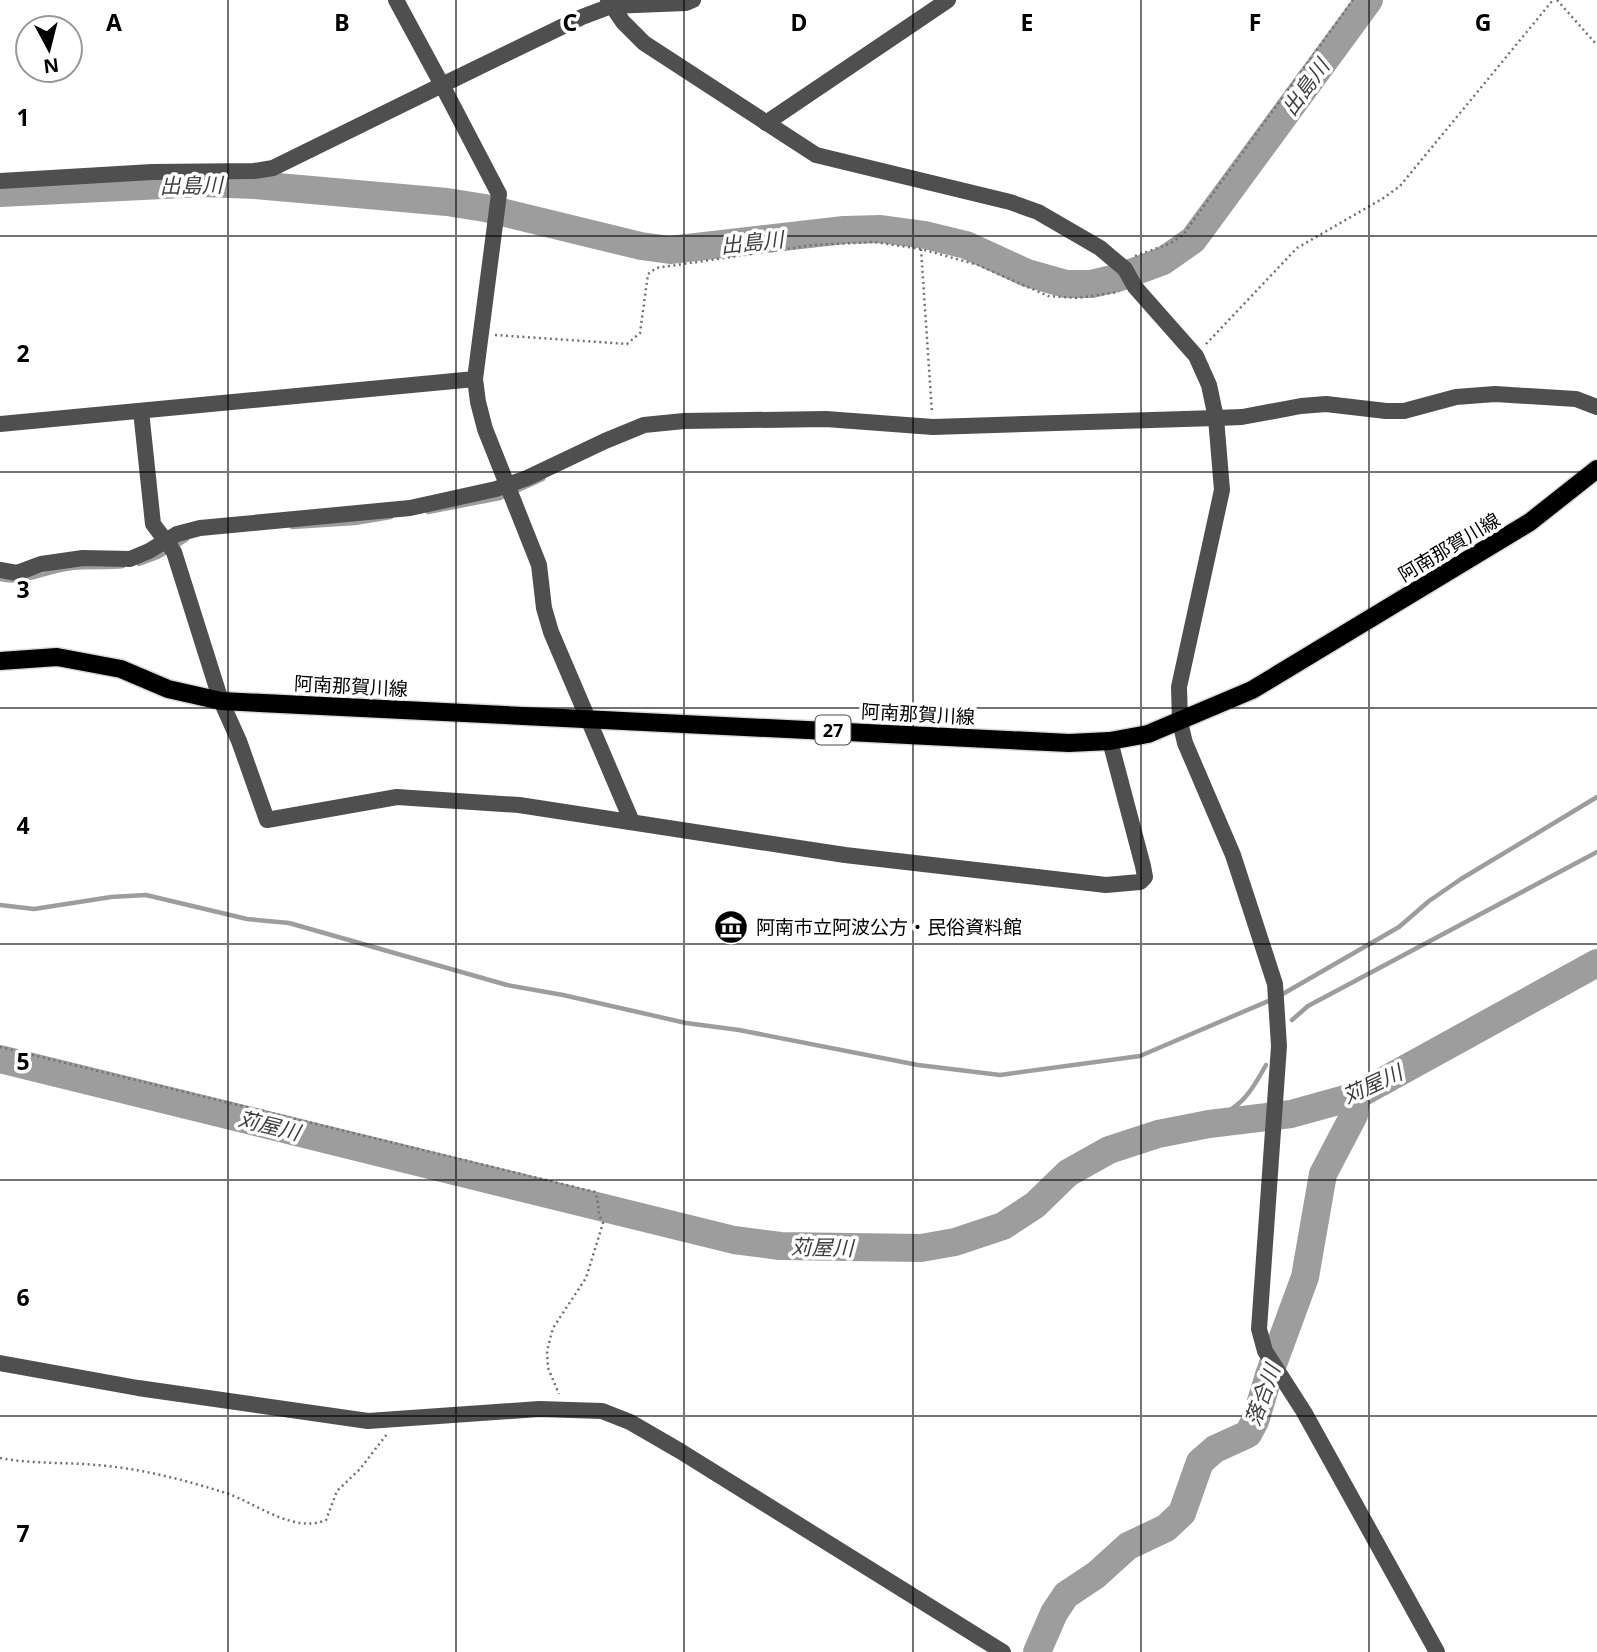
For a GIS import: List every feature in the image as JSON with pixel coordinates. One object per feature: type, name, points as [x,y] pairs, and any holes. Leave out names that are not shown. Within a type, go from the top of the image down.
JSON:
[{"type":"main road","name":"阿南那賀川線","points":[[0,661],[57,657],[121,669],[168,689],[221,701],[1069,743],[1110,741],[1148,734],[1252,690],[1530,522],[1597,469]]},
{"type":"street","points":[[396,0],[499,194],[475,379],[478,402],[485,429],[539,565],[544,608],[551,632],[632,822]]},
{"type":"street","points":[[0,181],[274,168],[609,3],[686,3],[693,0]]},
{"type":"street","points":[[766,123],[948,0]]},
{"type":"street","points":[[609,3],[623,23],[644,43],[816,155],[1010,202],[1038,212],[1100,248],[1127,274],[1196,356],[1209,385],[1216,423],[1222,489],[1179,687],[1180,722],[1185,743],[1233,855],[1275,984],[1279,1046],[1259,1329],[1265,1351],[1304,1412],[1437,1652]]},
{"type":"street","points":[[0,424],[475,379]]},
{"type":"street","points":[[0,570],[17,573],[41,564],[83,558],[130,559],[170,546],[177,534],[200,528],[410,508],[511,491],[644,425],[684,421],[826,419],[933,427],[1216,423],[1301,406],[1326,404],[1404,411],[1456,397],[1495,394],[1576,399],[1597,407]]},
{"type":"street","points":[[142,411],[153,524],[170,546],[221,701],[239,741],[267,820],[397,797],[519,805],[845,855],[1106,886],[1140,881],[1145,877],[1110,741]]},
{"type":"street","points":[[0,1363],[138,1388],[337,1418],[391,1421],[539,1409],[602,1411],[630,1422],[1003,1652]]},
{"type":"path","points":[[480,334],[627,344],[640,334],[648,274],[656,268],[813,245],[874,242],[921,249],[978,265],[1048,296],[1077,299],[1105,296],[1144,255],[1183,235],[1353,0]]},
{"type":"path","points":[[1196,356],[1297,248],[1400,186],[1555,0],[1597,45]]},
{"type":"path","points":[[921,249],[933,427]]},
{"type":"path","points":[[0,1047],[595,1192],[598,1199],[597,1214],[603,1223],[586,1278],[553,1328],[547,1351],[548,1368],[566,1410]]},
{"type":"path","points":[[0,1458],[52,1465],[93,1464],[126,1468],[227,1494],[280,1517],[316,1524],[326,1520],[337,1491],[360,1469],[386,1437],[391,1421]]},
{"type":"waterway","name":"出島川","points":[[0,193],[203,183],[255,185],[447,202],[485,208],[641,246],[670,250],[844,230],[881,229],[925,235],[966,245],[1027,273],[1066,284],[1091,284],[1117,278],[1163,261],[1193,240],[1369,0]]},
{"type":"waterway","points":[[428,512],[500,498],[543,479]]},
{"type":"waterway","points":[[292,527],[355,523],[391,517]]},
{"type":"waterway","points":[[139,564],[158,557],[187,539]]},
{"type":"waterway","points":[[0,579],[27,579],[72,568],[123,566]]},
{"type":"waterway","points":[[1281,995],[1399,927],[1429,901],[1461,879],[1597,797]]},
{"type":"waterway","points":[[1292,1020],[1308,1006],[1597,852]]},
{"type":"waterway","points":[[0,905],[34,909],[111,897],[146,895],[247,919],[289,923],[507,985],[686,1023],[739,1030],[918,1065],[1000,1075],[1140,1056],[1273,999]]},
{"type":"waterway","name":"苅屋川","points":[[0,1059],[734,1240],[780,1246],[921,1248],[955,1242],[1003,1226],[1035,1205],[1068,1173],[1109,1150],[1158,1134],[1209,1124],[1291,1114],[1356,1096],[1597,963]]},
{"type":"waterway","points":[[1209,1124],[1243,1099],[1266,1065]]},
{"type":"waterway","name":"落合川","points":[[1037,1652],[1054,1613],[1066,1595],[1096,1575],[1128,1546],[1166,1528],[1182,1513],[1200,1462],[1215,1449],[1248,1434],[1255,1421],[1305,1277],[1323,1174],[1354,1115],[1356,1096]]},
{"type":"place","name":"阿南市立阿波公方・民俗資料館","points":[[731,927]]}]
